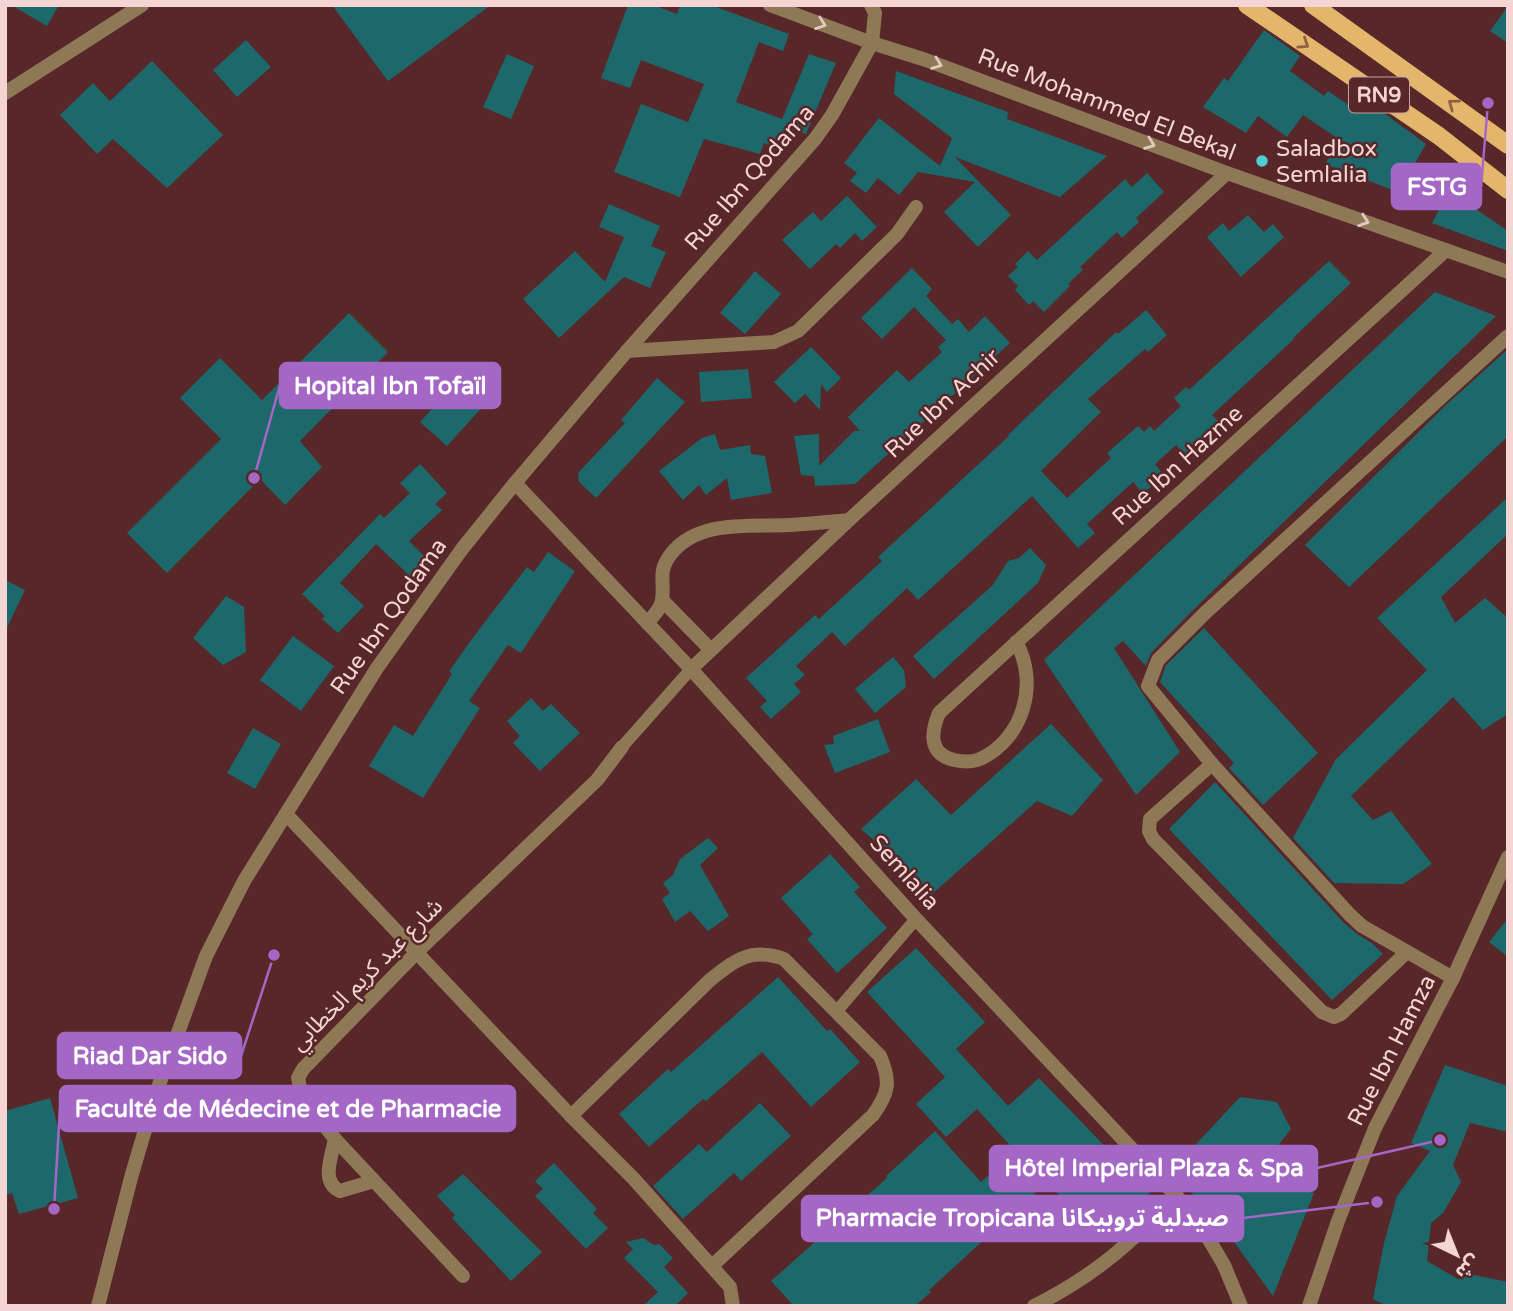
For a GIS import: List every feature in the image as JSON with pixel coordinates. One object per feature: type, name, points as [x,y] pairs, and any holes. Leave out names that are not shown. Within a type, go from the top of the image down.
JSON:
[{"type":"main road","name":"RN9","points":[[1247,5],[1440,136],[1508,190]]},
{"type":"main road","name":"RN9","points":[[1313,5],[1508,145]]},
{"type":"street","points":[[5,93],[142,5]]},
{"type":"street","name":"Rue Mohammed El Bekal","points":[[770,5],[926,60],[1227,173],[1508,272]]},
{"type":"street","points":[[871,5],[875,13],[872,43]]},
{"type":"street","name":"Rue Ibn Qodama","points":[[98,1306],[156,1093],[206,956],[244,881],[377,668],[462,549],[627,351],[815,139],[832,116],[872,43]]},
{"type":"street","name":"Rue Ibn Achir","points":[[691,669],[1227,173]]},
{"type":"street","points":[[627,351],[774,342],[785,338],[798,331],[897,234],[916,207]]},
{"type":"street","name":"Rue Ibn Hazme","points":[[1016,642],[1023,654],[1026,668],[1027,695],[1021,718],[995,750],[980,759],[966,763],[942,755],[934,747],[933,735],[933,727],[939,713],[1016,642],[1446,250]]},
{"type":"street","points":[[1453,978],[1363,926],[1350,915],[1212,764],[1150,691],[1148,680],[1158,660],[1284,538],[1508,336]]},
{"type":"street","name":"Semlalia","points":[[515,483],[691,669],[916,919],[1195,1216],[1224,1265],[1241,1306]]},
{"type":"street","points":[[647,622],[659,609],[662,600],[661,574],[665,563],[678,547],[699,534],[729,526],[849,520]]},
{"type":"street","points":[[662,600],[711,650]]},
{"type":"street","points":[[622,747],[691,669]]},
{"type":"street","name":"شارع عبد كريم الخطابي","points":[[463,1276],[335,1139],[302,1097],[298,1078],[303,1069],[417,952],[597,780],[622,747]]},
{"type":"street","points":[[1212,764],[1150,819],[1149,831],[1153,839],[1322,1012],[1334,1017],[1341,1014],[1407,952]]},
{"type":"street","points":[[286,814],[571,1116],[634,1179],[730,1287],[733,1306]]},
{"type":"street","name":"Rue Ibn Hamza","points":[[1309,1306],[1338,1221],[1375,1128],[1453,978],[1508,857]]},
{"type":"street","points":[[836,1012],[916,919]]},
{"type":"street","points":[[571,1116],[710,980],[729,965],[748,956],[768,953],[784,959],[880,1056],[886,1070],[887,1086],[884,1099],[873,1115],[712,1266]]},
{"type":"street","points":[[335,1139],[328,1177],[331,1184],[340,1191],[373,1181]]},
{"type":"street","points":[[1034,1306],[1107,1263],[1177,1196]]},
{"type":"building","points":[[11,5],[59,5],[47,26]]},
{"type":"building","points":[[332,5],[491,5],[388,81]]},
{"type":"building","points":[[628,5],[653,5],[677,14],[680,5],[711,5],[789,34],[783,51],[759,42],[736,102],[782,119],[809,54],[836,63],[806,134],[787,128],[779,149],[764,143],[760,154],[704,139],[680,197],[614,172],[641,104],[688,122],[704,84],[641,60],[630,88],[601,78]]},
{"type":"building","points":[[1508,6],[1508,43],[1490,31]]},
{"type":"building","points":[[1264,30],[1300,56],[1290,71],[1324,96],[1328,91],[1358,111],[1366,100],[1426,144],[1398,192],[1325,164],[1340,140],[1303,115],[1287,137],[1258,116],[1246,133],[1203,107],[1224,78],[1228,81]]},
{"type":"building","points":[[246,40],[271,67],[237,97],[213,70]]},
{"type":"building","points":[[507,54],[534,66],[511,119],[483,107]]},
{"type":"building","points":[[152,61],[223,135],[167,188],[113,139],[97,154],[60,115],[93,83],[110,101]]},
{"type":"building","points":[[896,71],[1008,112],[1007,119],[1107,156],[1060,197],[955,157],[1011,215],[978,247],[944,212],[975,182],[918,172],[899,195],[878,178],[866,193],[850,181],[857,173],[844,163],[879,118],[940,166],[952,138],[894,94]]},
{"type":"building","points":[[1147,173],[1164,192],[1136,218],[1139,222],[1122,238],[1117,232],[1080,267],[1083,270],[1044,312],[1033,301],[1029,305],[1015,290],[1018,286],[1008,276],[1018,267],[1015,264],[1028,251],[1037,260],[1125,179],[1132,187]]},
{"type":"building","points":[[1449,191],[1508,231],[1508,251],[1432,223]]},
{"type":"building","points":[[847,196],[877,227],[862,241],[855,233],[840,248],[836,244],[810,269],[782,240],[813,212],[821,221]]},
{"type":"building","points":[[609,204],[660,226],[651,246],[666,252],[650,288],[624,277],[559,338],[523,299],[575,251],[605,282],[624,237],[599,227]]},
{"type":"building","points":[[1248,215],[1264,232],[1273,224],[1284,237],[1241,277],[1207,237],[1223,223],[1229,231]]},
{"type":"building","points":[[1329,261],[1351,283],[1212,415],[1220,423],[1185,455],[1176,445],[1155,464],[1164,475],[1143,494],[1133,482],[1087,524],[1095,533],[1078,548],[1032,496],[918,600],[907,588],[845,646],[832,632],[796,666],[805,675],[794,684],[801,692],[771,719],[760,707],[767,701],[746,678],[815,615],[819,619],[882,561],[878,557],[1116,332],[1118,334],[1146,310],[1167,335],[1148,352],[1145,349],[1088,399],[1101,412],[1041,471],[1067,498],[1111,458],[1107,453],[1138,426],[1144,432],[1150,426],[1154,431],[1181,406],[1174,398],[1186,387],[1189,390]]},
{"type":"building","points":[[912,268],[932,289],[926,296],[952,324],[958,319],[969,332],[985,316],[1010,343],[855,484],[815,486],[814,476],[801,475],[794,436],[819,434],[819,466],[854,431],[860,431],[848,417],[897,370],[909,382],[942,352],[938,347],[946,340],[914,307],[882,339],[861,318]]},
{"type":"building","points":[[755,271],[781,294],[745,334],[720,313]]},
{"type":"building","points":[[1435,292],[1496,316],[1190,613],[1151,653],[1146,666],[1123,641],[1114,648],[1180,752],[1136,795],[1044,660]]},
{"type":"building","points":[[349,313],[388,352],[300,441],[322,467],[285,505],[260,479],[167,573],[127,533],[221,439],[180,398],[220,358],[262,400]]},
{"type":"building","points":[[811,347],[841,378],[827,392],[821,384],[820,410],[805,394],[795,403],[774,382]]},
{"type":"building","points":[[1508,349],[1508,436],[1349,587],[1305,545],[1446,405]]},
{"type":"building","points":[[469,368],[496,392],[447,446],[420,422]]},
{"type":"building","points":[[748,369],[752,398],[701,402],[699,372]]},
{"type":"building","points":[[657,378],[685,402],[596,498],[579,482],[578,473],[625,423],[621,420]]},
{"type":"building","points":[[715,434],[720,450],[750,445],[751,454],[765,456],[772,493],[731,500],[727,478],[706,495],[699,485],[683,500],[659,471],[702,438]]},
{"type":"building","points":[[420,464],[447,493],[435,504],[442,510],[409,541],[430,562],[413,579],[376,544],[340,583],[364,606],[338,633],[322,619],[325,616],[302,594],[380,514],[384,518],[410,493],[400,483]]},
{"type":"building","points":[[1508,497],[1508,534],[1441,597],[1455,623],[1485,598],[1508,618],[1508,714],[1483,730],[1453,697],[1351,796],[1373,820],[1391,811],[1432,864],[1403,884],[1334,883],[1293,838],[1336,759],[1427,670],[1377,618]]},
{"type":"building","points":[[1030,548],[1046,565],[1038,583],[934,679],[913,656],[992,586],[1008,561],[1019,558]]},
{"type":"building","points":[[548,552],[575,571],[521,653],[508,645],[469,701],[480,708],[423,798],[369,766],[394,725],[413,736],[452,674],[449,671],[478,631],[527,567],[534,572]]},
{"type":"building","points":[[5,580],[25,590],[5,632]]},
{"type":"building","points":[[226,596],[244,607],[246,652],[223,665],[193,638]]},
{"type":"building","points":[[1204,628],[1318,753],[1263,805],[1229,768],[1234,763],[1160,682],[1166,665]]},
{"type":"building","points":[[293,636],[334,666],[301,711],[260,680]]},
{"type":"building","points":[[893,657],[904,670],[906,687],[875,713],[855,689]]},
{"type":"building","points":[[531,698],[543,711],[551,704],[580,733],[540,771],[513,743],[520,736],[507,721]]},
{"type":"building","points":[[878,719],[890,752],[835,773],[824,745],[834,744],[833,736]]},
{"type":"building","points":[[1051,724],[1103,780],[1072,816],[1037,801],[931,895],[889,847],[885,850],[861,829],[916,779],[951,815]]},
{"type":"building","points":[[253,728],[281,744],[255,789],[227,773]]},
{"type":"building","points":[[1215,782],[1343,922],[1383,954],[1332,1000],[1169,829]]},
{"type":"building","points":[[708,838],[718,848],[700,865],[729,916],[708,931],[690,911],[675,922],[662,899],[670,893],[663,883],[673,875],[680,859]]},
{"type":"building","points":[[830,854],[860,887],[854,892],[887,928],[837,973],[807,939],[813,934],[781,898]]},
{"type":"building","points":[[1508,918],[1508,957],[1489,942]]},
{"type":"building","points":[[916,948],[985,1022],[956,1049],[1008,1106],[1039,1078],[1150,1193],[1101,1238],[1047,1182],[915,1306],[794,1306],[771,1281],[887,1178],[886,1176],[935,1131],[981,1182],[1015,1151],[977,1109],[946,1137],[916,1104],[945,1077],[867,992]]},
{"type":"building","points":[[778,977],[827,1031],[830,1029],[860,1062],[811,1107],[762,1052],[649,1147],[619,1114],[668,1069],[671,1072]]},
{"type":"building","points":[[1445,1065],[1508,1086],[1508,1132],[1470,1123],[1453,1165],[1461,1182],[1443,1213],[1431,1223],[1427,1261],[1458,1279],[1474,1275],[1508,1282],[1508,1306],[1387,1306],[1373,1299],[1397,1196],[1430,1151],[1411,1143]]},
{"type":"building","points":[[1240,1097],[1277,1102],[1291,1129],[1258,1171],[1314,1193],[1273,1296],[1221,1224],[1171,1171]]},
{"type":"building","points":[[50,1098],[78,1198],[19,1214],[12,1193],[5,1195],[5,1111]]},
{"type":"building","points":[[760,1103],[791,1136],[741,1181],[734,1173],[683,1219],[653,1186],[699,1144],[707,1152]]},
{"type":"building","points":[[554,1163],[597,1209],[593,1213],[608,1228],[586,1249],[535,1196],[543,1189],[535,1181]]},
{"type":"building","points":[[463,1174],[542,1252],[511,1281],[452,1218],[455,1215],[437,1196]]},
{"type":"building","points":[[643,1238],[654,1245],[659,1244],[673,1258],[664,1267],[688,1293],[675,1306],[643,1306],[658,1292],[624,1258],[633,1249],[626,1242]]},
{"type":"place","name":"FSTG","points":[[1488,103]]},
{"type":"place","name":"Saladbox Semlalia","points":[[1262,161]]},
{"type":"place","name":"Hopital Ibn Tofaïl","points":[[254,478]]},
{"type":"place","name":"Riad Dar Sido","points":[[274,955]]},
{"type":"place","name":"Hôtel Imperial Plaza & Spa","points":[[1440,1140]]},
{"type":"place","name":"Pharmacie Tropicana صيدلية تروبيكانا","points":[[1377,1202]]},
{"type":"place","name":"Faculté de Médecine et de Pharmacie","points":[[54,1209]]}]
